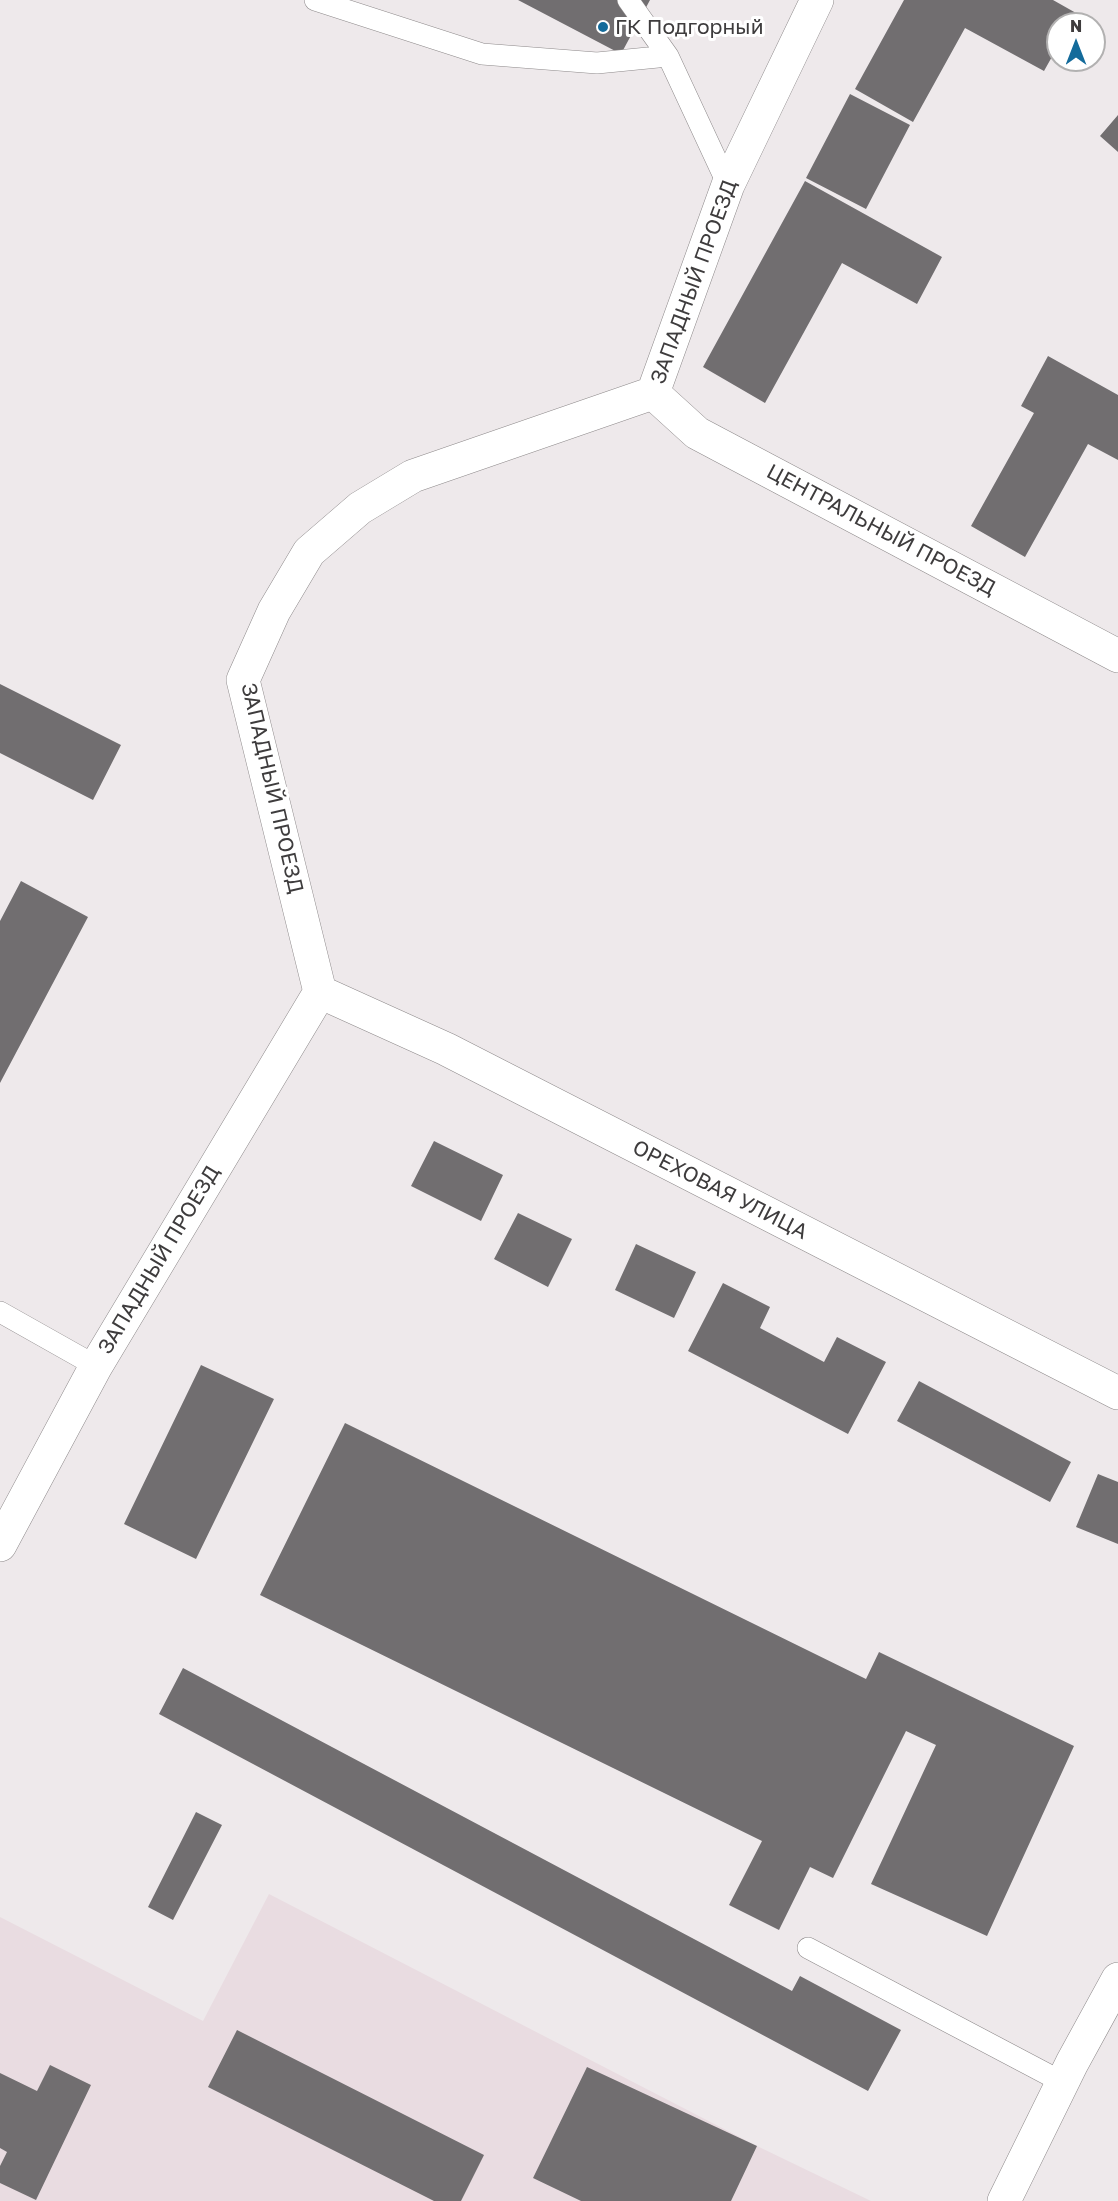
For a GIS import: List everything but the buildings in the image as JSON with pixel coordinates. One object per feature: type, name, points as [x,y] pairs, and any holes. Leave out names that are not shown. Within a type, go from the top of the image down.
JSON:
[{"type":"street","name":"ЗАПАДНЫЙ ПРОЕЗД","points":[[0,1545],[96,1366],[320,992],[243,680],[274,610],[309,552],[360,508],[413,476],[652,393],[728,185],[818,0]]},
{"type":"street","name":"ЦЕНТРАЛЬНЫЙ ПРОЕЗД","points":[[652,393],[697,433],[1118,656]]},
{"type":"street","name":"ОРЕХОВАЯ УЛИЦА","points":[[320,992],[446,1049],[1118,1394]]},
{"type":"street","points":[[1005,2201],[1118,1979]]},
{"type":"lane","points":[[315,0],[482,54],[597,63],[668,56]]},
{"type":"lane","points":[[628,0],[668,56],[728,185]]},
{"type":"lane","points":[[0,1311],[96,1366]]},
{"type":"lane","points":[[808,1948],[1064,2083]]},
{"type":"shaded area","points":[[269,1894],[757,2146],[871,2201],[0,2201],[0,1917],[203,2021]]},
{"type":"place","name":"ГК Подгорный","points":[[603,27]]}]
